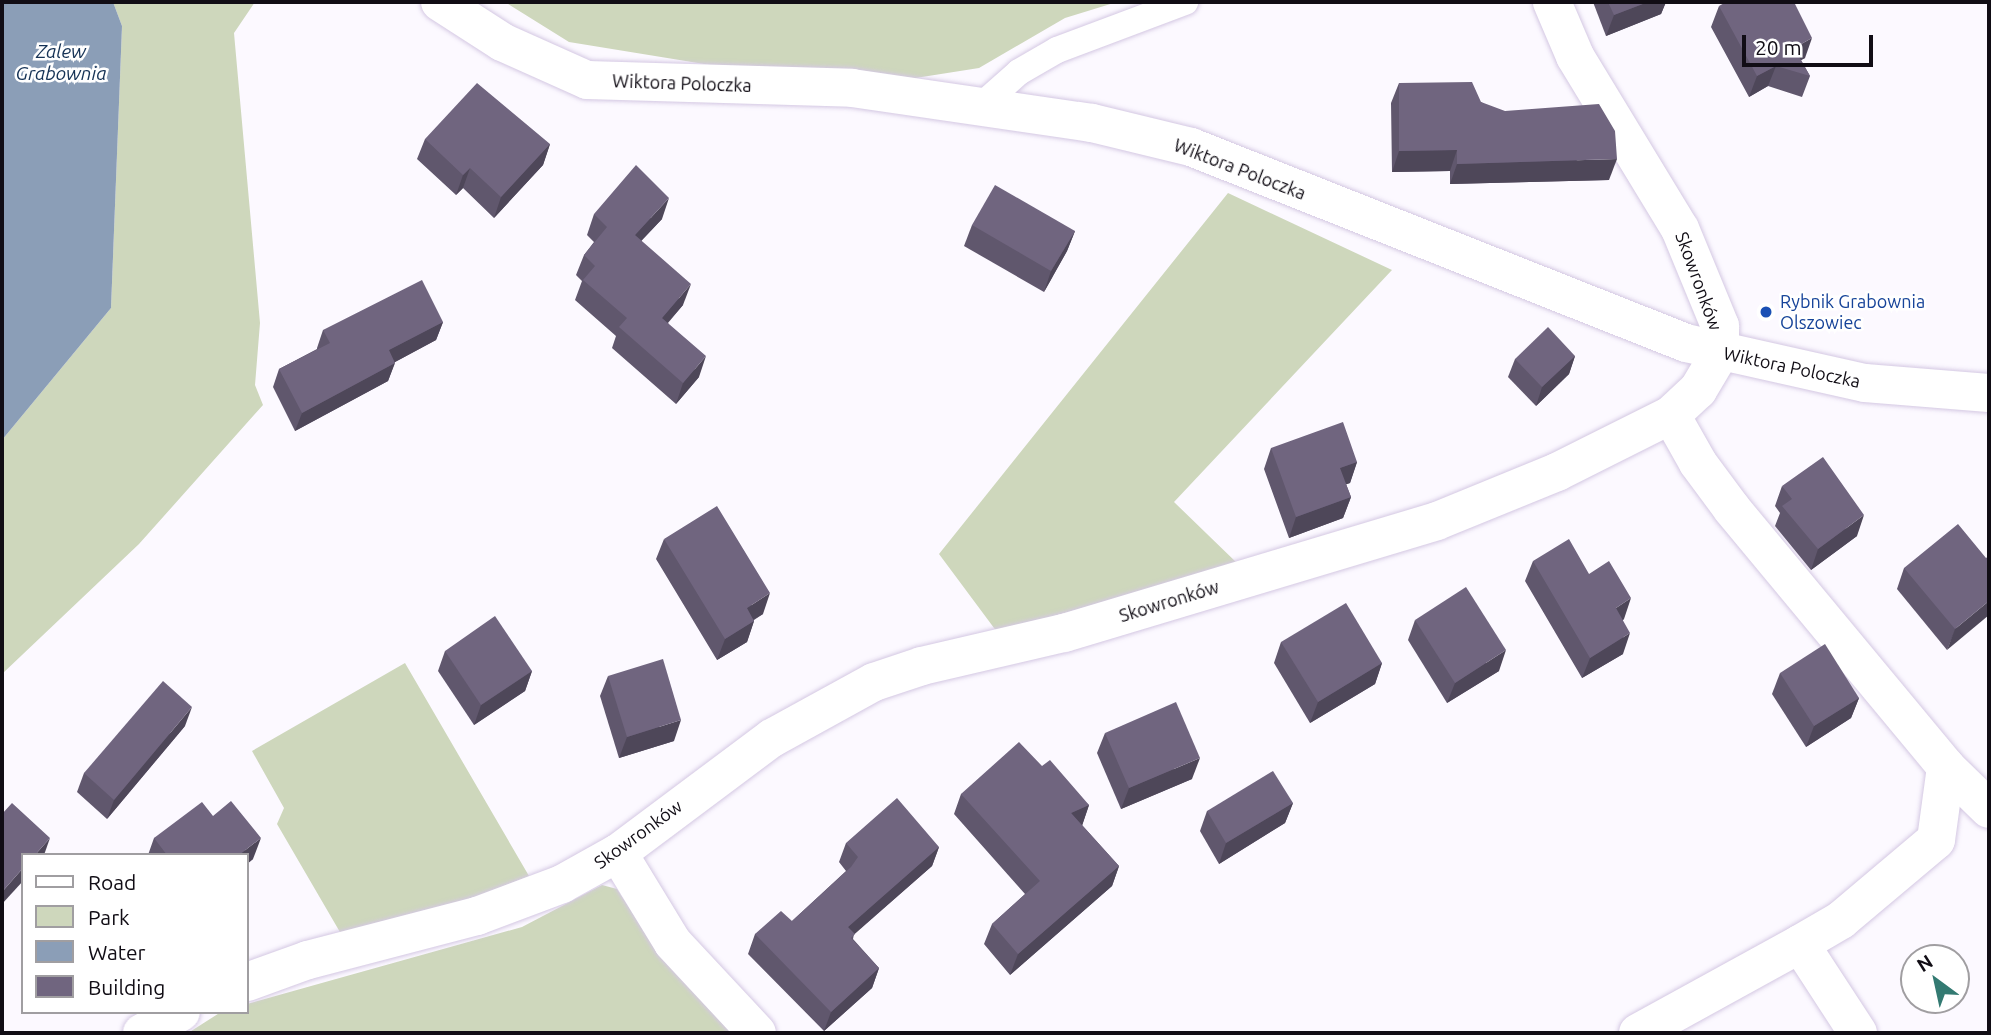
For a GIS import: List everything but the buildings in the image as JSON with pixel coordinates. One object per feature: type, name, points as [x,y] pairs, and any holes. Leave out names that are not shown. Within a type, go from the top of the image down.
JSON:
[{"type":"street","name":"Wiktora Poloczka","points":[[440,2],[502,42],[587,80],[852,88],[983,104],[1092,123],[1191,147],[1616,317],[1720,353],[1866,383],[1989,393]]},
{"type":"street","name":"Skowronków","points":[[248,982],[308,960],[514,905],[618,853],[740,758],[823,706],[874,682],[922,666],[1064,633],[1437,520],[1557,472],[1671,415],[1698,390],[1720,353],[1720,326],[1680,229],[1575,56],[1552,2]]},
{"type":"street","points":[[1671,415],[1698,463],[1732,509],[1946,767],[1989,809]]},
{"type":"street","points":[[1638,1033],[1841,920],[1936,840],[1946,767]]},
{"type":"street","points":[[618,853],[673,943],[757,1033]]},
{"type":"street","points":[[1800,944],[1858,1033]]},
{"type":"street","points":[[142,1033],[177,1014]]},
{"type":"lane","points":[[983,104],[1018,72],[1058,50],[1185,2]]},
{"type":"green space","points":[[113,2],[255,2],[234,33],[260,323],[255,385],[263,405],[139,544],[2,674],[2,440],[111,308],[122,26]]},
{"type":"green space","points":[[505,2],[1117,2],[1065,18],[979,68],[852,88],[569,42]]},
{"type":"green space","points":[[1228,193],[1392,270],[1174,502],[1238,564],[997,632],[939,554]]},
{"type":"green space","points":[[405,663],[529,876],[460,904],[344,939],[277,824],[284,808],[252,751]]},
{"type":"green space","points":[[602,885],[617,889],[656,949],[731,1033],[188,1033],[218,1014],[248,1014],[248,1004],[522,927]]},
{"type":"water","name":"Zalew Grabownia","points":[[2,2],[113,2],[122,26],[111,308],[2,440]]},
{"type":"place","name":"Rybnik Grabownia Olszowiec","points":[[1766,312]]}]
